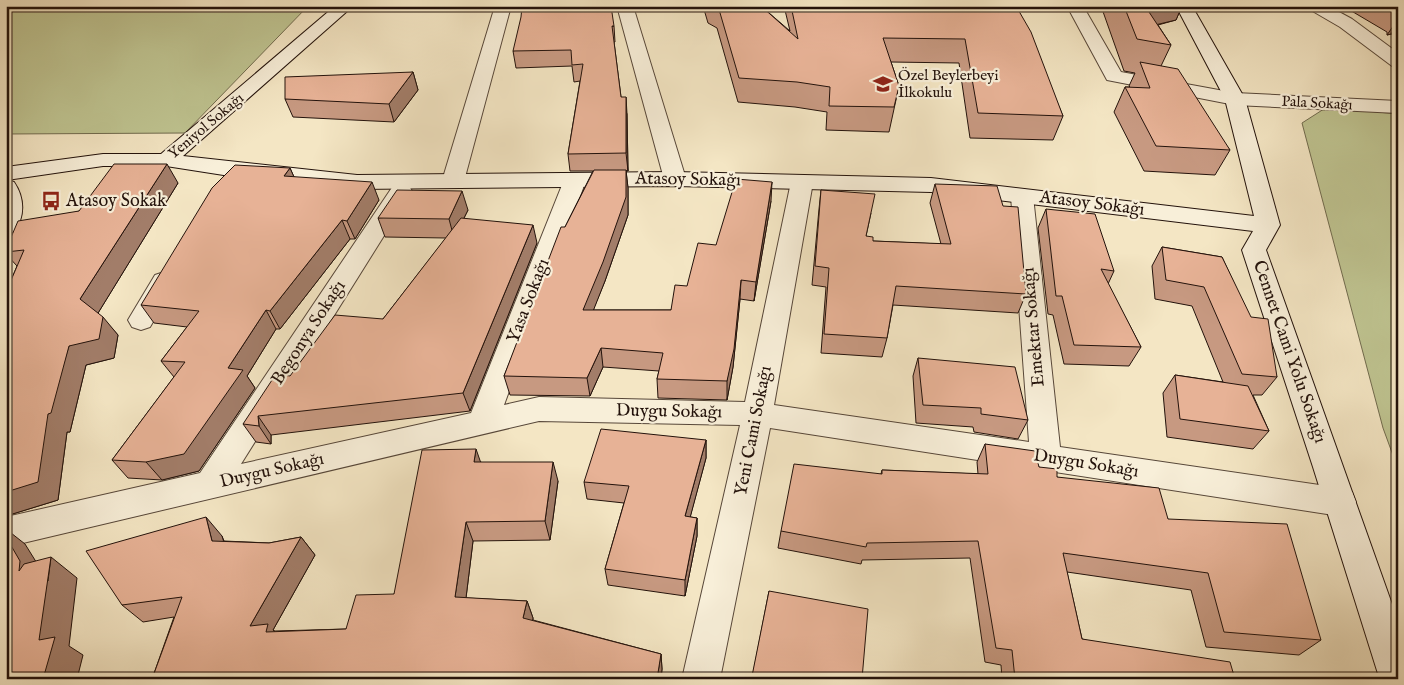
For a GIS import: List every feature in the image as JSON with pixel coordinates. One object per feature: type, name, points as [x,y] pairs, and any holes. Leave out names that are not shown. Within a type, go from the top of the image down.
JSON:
[{"type":"street","name":"Yeniyol Sokağı","points":[[6,174],[103,160],[166,160],[345,6]]},
{"type":"street","points":[[453,181],[504,6]]},
{"type":"street","points":[[625,6],[675,179]]},
{"type":"street","name":"Pala Sokağı","points":[[1075,6],[1114,76],[1236,99],[1398,108]]},
{"type":"street","points":[[1184,6],[1236,99],[1268,225]]},
{"type":"street","points":[[1315,6],[1346,23],[1398,62]]},
{"type":"street","name":"Atasoy Sokağı","points":[[166,160],[226,178],[357,182],[675,179],[931,185],[1268,225]]},
{"type":"street","name":"Yasa Sokağı","points":[[482,423],[575,180]]},
{"type":"street","name":"Begonya Sokağı","points":[[210,485],[407,182]]},
{"type":"street","name":"Yeni Cami Sokağı","points":[[701,679],[757,414],[802,182]]},
{"type":"street","points":[[6,187],[12,211],[6,227]]},
{"type":"street","name":"Emektar Sokağı","points":[[1022,196],[1046,458]]},
{"type":"street","name":"Cennet Cami Yolu Sokağı","points":[[1268,225],[1254,250],[1398,677]]},
{"type":"street","points":[[141,320],[176,262]]},
{"type":"street","name":"Duygu Sokağı","points":[[6,532],[539,409],[757,414],[1340,502]]},
{"type":"green space","points":[[6,6],[308,6],[185,133],[6,134]]},
{"type":"green space","points":[[1327,107],[1398,114],[1398,469],[1383,428],[1302,123]]},
{"type":"building","points":[[522,6],[611,6],[621,97],[626,97],[626,153],[568,154],[583,64],[572,65],[571,50],[513,51]]},
{"type":"building","points":[[718,6],[761,6],[798,39],[791,6],[1016,6],[1031,32],[1063,116],[978,113],[965,39],[883,38],[899,86],[894,107],[829,106],[830,87],[797,82],[739,78]]},
{"type":"building","points":[[1124,6],[1145,6],[1171,45],[1137,39]]},
{"type":"building","points":[[1381,6],[1398,6],[1398,17],[1397,15]]},
{"type":"building","points":[[1140,62],[1178,69],[1230,150],[1156,146],[1125,87],[1150,88]]},
{"type":"building","points":[[413,72],[389,104],[285,99],[285,77]]},
{"type":"building","points":[[114,164],[167,164],[80,299],[103,317],[99,339],[69,346],[51,413],[48,414],[38,482],[6,492],[6,292],[24,250],[6,252],[6,249],[18,221],[79,211]]},
{"type":"building","points":[[235,165],[290,168],[284,176],[372,182],[347,221],[342,220],[270,311],[266,310],[228,368],[243,370],[184,454],[146,462],[112,460],[185,362],[161,361],[199,311],[141,305],[212,188]]},
{"type":"building","points":[[594,170],[626,170],[626,197],[603,262],[583,310],[671,310],[675,285],[687,286],[698,243],[716,245],[736,179],[772,182],[756,282],[741,280],[734,349],[727,381],[657,379],[663,353],[601,348],[587,378],[504,376],[561,227],[565,227]]},
{"type":"building","points":[[935,184],[997,186],[1003,206],[1018,207],[1026,294],[896,286],[887,338],[824,334],[829,268],[815,266],[821,190],[875,194],[866,236],[873,237],[873,241],[951,244]]},
{"type":"building","points":[[397,190],[462,191],[449,219],[378,218]]},
{"type":"building","points":[[1046,209],[1095,214],[1114,271],[1101,269],[1141,347],[1074,345],[1062,296],[1056,296]]},
{"type":"building","points":[[461,218],[533,225],[463,393],[258,416],[259,426],[243,424],[276,374],[290,376],[335,315],[383,319]]},
{"type":"building","points":[[1162,247],[1222,257],[1251,317],[1268,319],[1277,377],[1242,374],[1204,287],[1166,280]]},
{"type":"building","points":[[918,358],[1015,367],[1028,420],[981,414],[981,408],[923,405]]},
{"type":"building","points":[[1175,375],[1248,386],[1269,431],[1180,419]]},
{"type":"building","points":[[601,429],[706,440],[685,516],[697,518],[685,580],[605,569],[629,486],[584,482]]},
{"type":"building","points":[[985,444],[1035,451],[1039,467],[1057,469],[1057,477],[1159,488],[1168,519],[1287,524],[1321,640],[1224,632],[1208,573],[1063,553],[1082,639],[1230,662],[1235,679],[1015,679],[1012,650],[996,648],[978,541],[867,543],[866,547],[781,531],[794,464],[882,474],[882,470],[988,474]]},
{"type":"building","points":[[476,449],[474,462],[553,462],[545,521],[466,522],[455,597],[527,601],[523,618],[661,654],[657,679],[152,679],[182,597],[122,605],[86,551],[206,517],[212,541],[269,543],[301,537],[250,626],[268,624],[266,632],[346,629],[356,595],[394,594],[422,450]]},
{"type":"building","points":[[6,537],[20,561],[19,571],[24,564],[51,557],[39,640],[55,637],[43,679],[6,679]]},
{"type":"building","points":[[769,591],[868,609],[862,679],[764,679],[752,676]]},
{"type":"place","name":"Özel Beylerbeyi İlkokulu","points":[[883,84]]},
{"type":"place","name":"Atasoy Sokak","points":[[51,201]]}]
